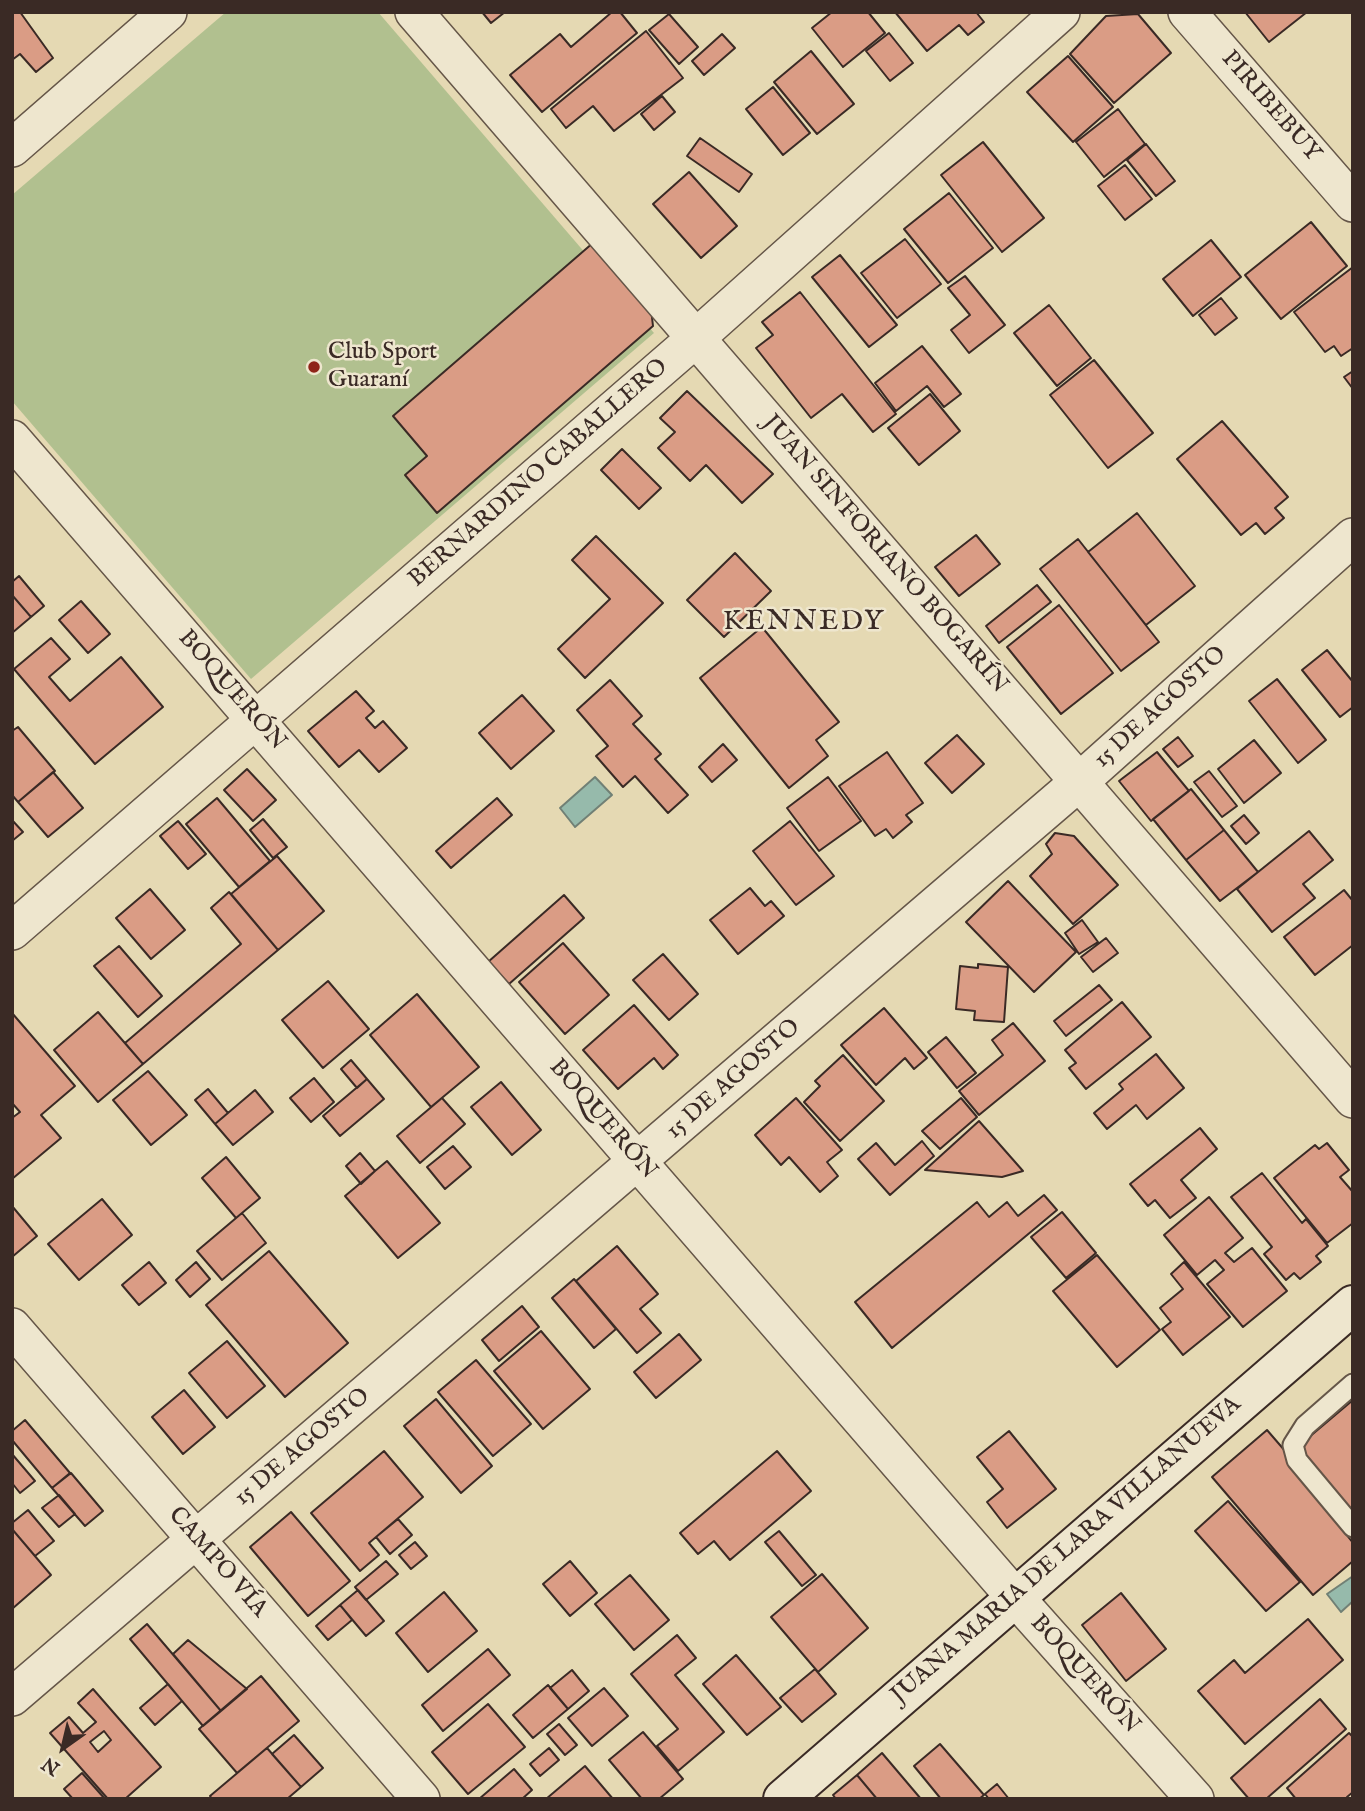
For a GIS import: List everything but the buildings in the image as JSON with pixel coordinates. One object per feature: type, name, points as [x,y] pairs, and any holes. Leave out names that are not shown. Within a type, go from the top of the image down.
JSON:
[{"type":"street","points":[[12,148],[168,12]]},
{"type":"street","name":"JUAN SINFORIANO BOGARÍN","points":[[414,12],[1353,1099]]},
{"type":"street","name":"BERNARDINO CABALLERO","points":[[12,930],[696,338],[1061,12]]},
{"type":"street","name":"PIRIBEBUY","points":[[1186,12],[1353,202]]},
{"type":"street","name":"BOQUERÓN","points":[[12,439],[1014,1596],[1195,1799]]},
{"type":"street","name":"15 DE AGOSTO","points":[[12,1697],[1079,782],[1353,537]]},
{"type":"street","name":"JUANA MARIA DE LARA VILLANUEVA","points":[[783,1799],[1014,1596],[1353,1305]]},
{"type":"street","name":"CAMPO VÍA","points":[[12,1327],[421,1799]]},
{"type":"lane","points":[[1353,1384],[1305,1426],[1293,1444],[1297,1460],[1353,1527]]},
{"type":"green space","name":"Club Sport Guaraní","points":[[226,12],[378,12],[654,333],[251,679],[12,401],[12,195]]},
{"type":"shaded area","points":[[595,777],[612,795],[575,827],[560,808]]},
{"type":"shaded area","points":[[1353,1576],[1353,1601],[1341,1612],[1327,1594]]},
{"type":"place","name":"Club Sport Guaraní","points":[[314,367]]},
{"type":"district","name":"KENNEDY","points":[[804,623]]}]
